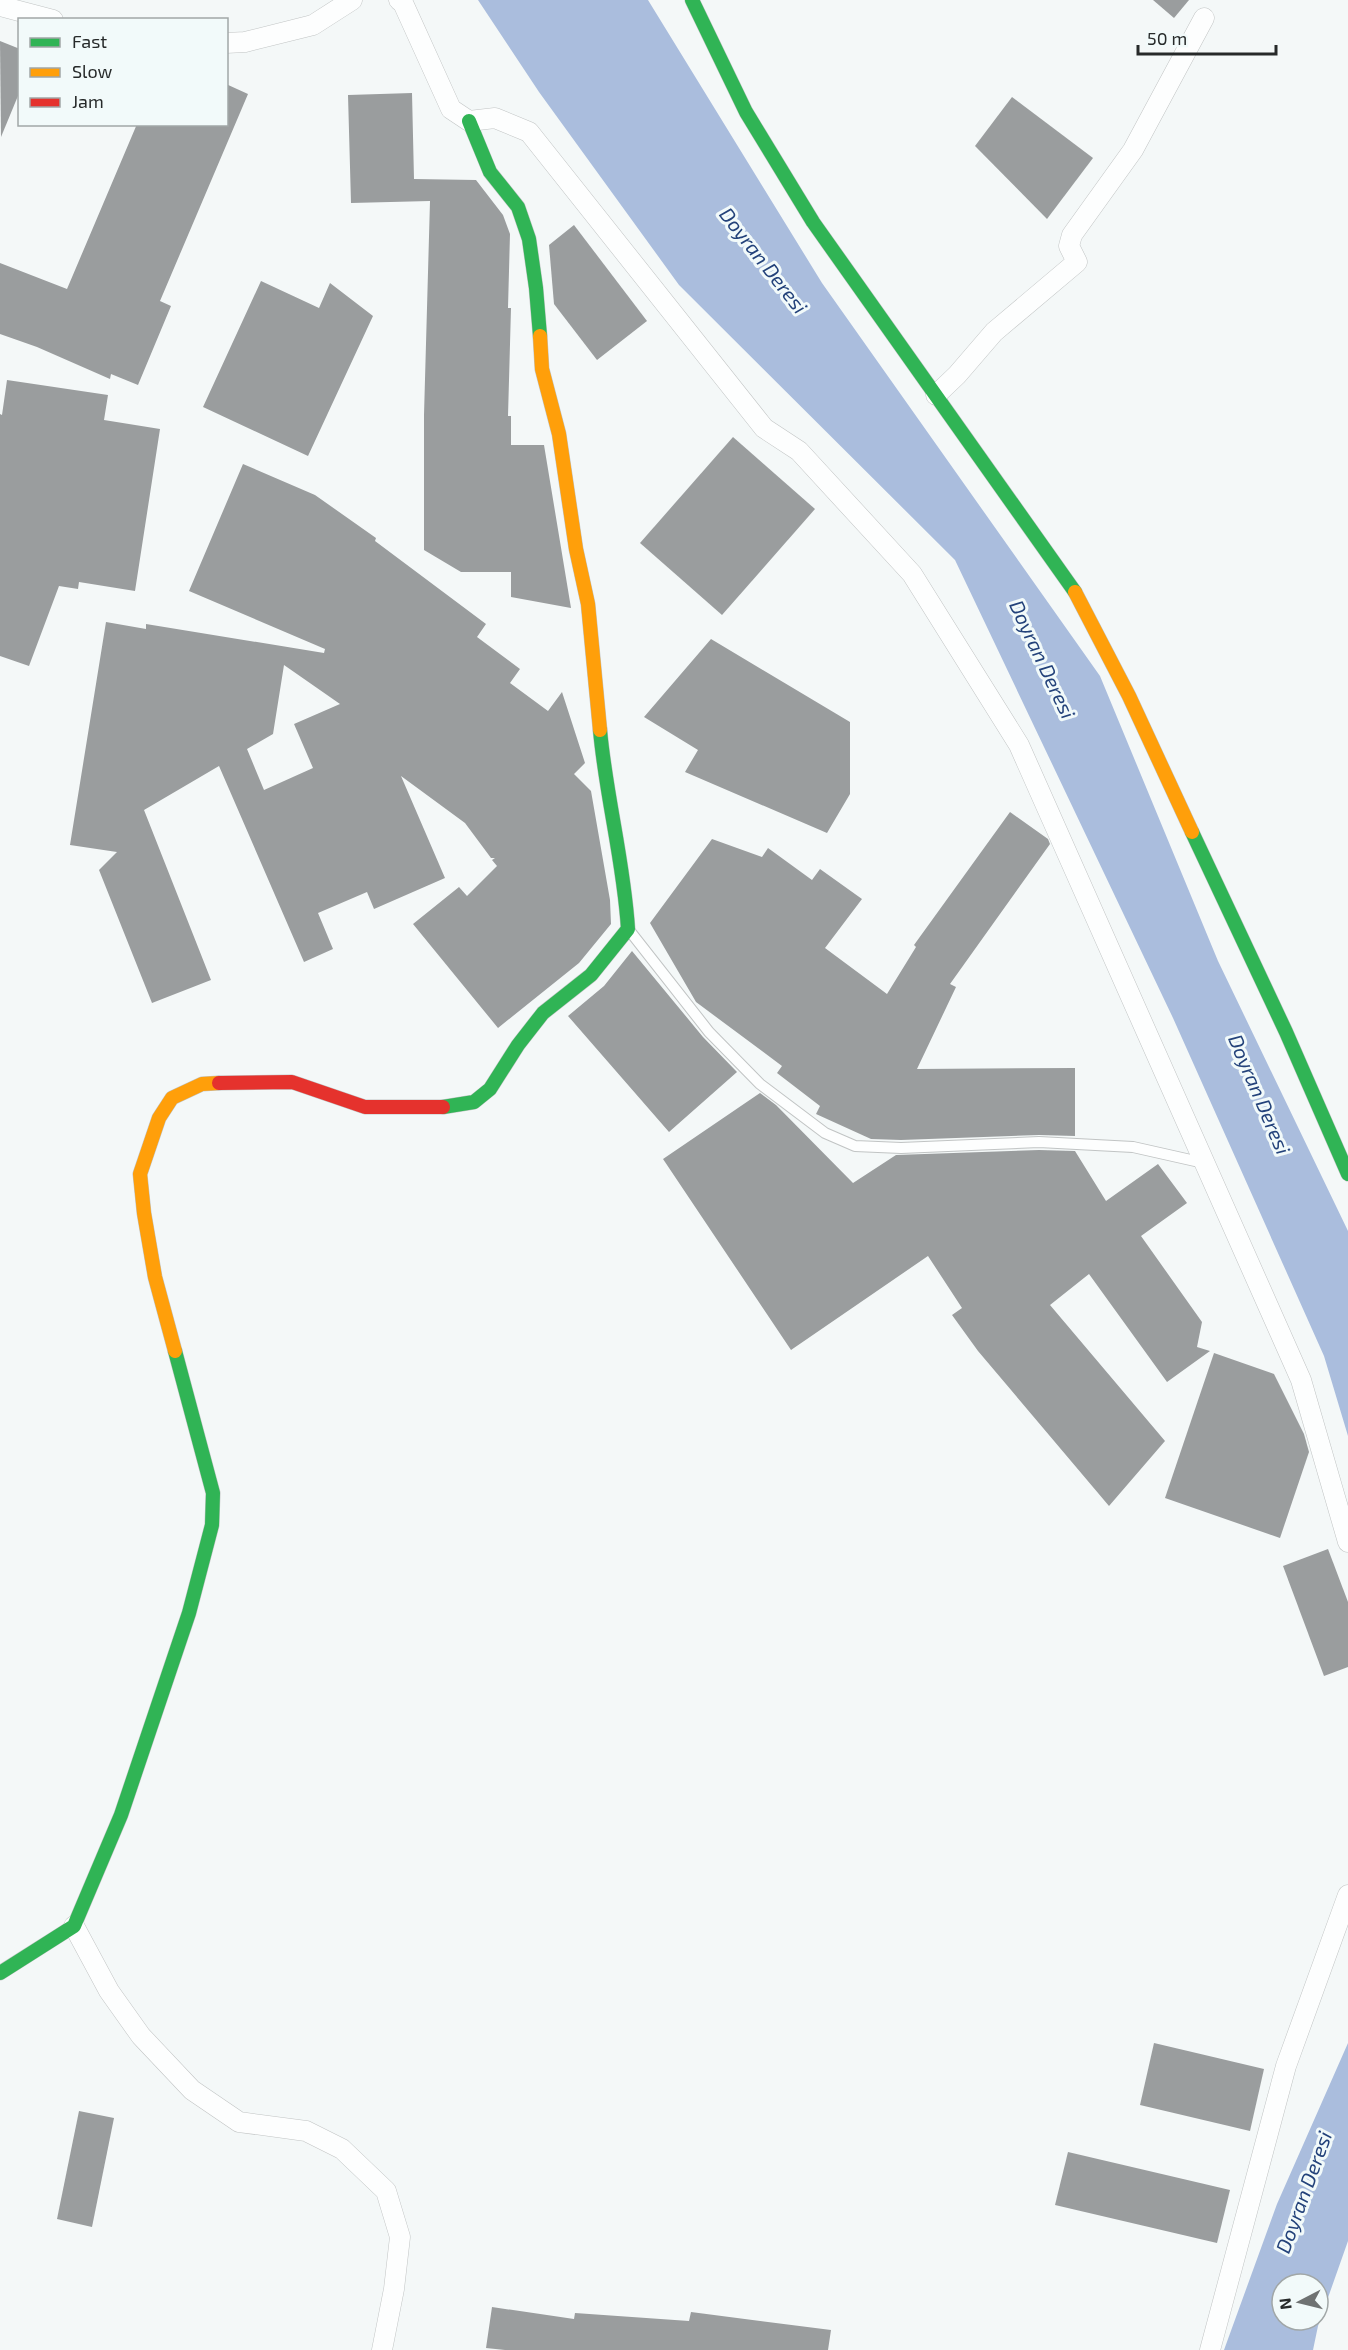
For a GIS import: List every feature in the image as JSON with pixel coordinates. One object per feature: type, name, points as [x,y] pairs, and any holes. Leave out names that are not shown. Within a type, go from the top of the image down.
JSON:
[{"type":"street","points":[[228,43],[245,42],[314,25],[352,0]]},
{"type":"street","points":[[692,0],[746,112],[813,222],[1071,584],[1129,696],[1286,1032],[1348,1174]]},
{"type":"street","points":[[0,1973],[74,1926],[124,1804],[189,1613],[212,1525],[213,1493],[155,1277],[144,1213],[140,1174],[159,1118],[172,1098],[202,1084],[239,1081],[292,1082],[365,1107],[450,1107],[474,1102],[490,1089],[518,1045],[543,1013],[591,975],[627,929],[626,898],[603,762],[588,604],[576,549],[559,434],[542,369],[536,288],[529,239],[518,207],[490,172],[469,121],[451,109],[402,1]]},
{"type":"street","points":[[0,6],[45,18]]},
{"type":"street","points":[[936,395],[957,375],[994,332],[1077,262],[1070,246],[1072,235],[1133,150],[1204,18]]},
{"type":"street","points":[[469,121],[495,118],[529,132],[764,428],[800,451],[912,574],[1018,745],[1301,1380],[1348,1542]]},
{"type":"street","points":[[1210,2350],[1286,2066],[1348,1895]]},
{"type":"street","points":[[74,1926],[109,1992],[141,2036],[192,2090],[239,2122],[306,2131],[342,2149],[386,2191],[400,2237],[394,2289],[382,2350]]},
{"type":"lane","points":[[627,929],[709,1032],[760,1084],[825,1133],[845,1142],[855,1146],[901,1148],[1039,1142],[1133,1147],[1205,1164]]},
{"type":"water","name":"Doyran Deresi","points":[[478,0],[648,0],[822,283],[1100,676],[1218,961],[1348,1231],[1348,1436],[1324,1356],[1173,1018],[955,560],[679,285],[539,92]]},
{"type":"water","name":"Doyran Deresi","points":[[1348,2043],[1348,2241],[1330,2292],[1330,2272],[1270,2272],[1270,2332],[1317,2332],[1313,2350],[1224,2350],[1277,2204]]},
{"type":"building","points":[[1153,0],[1189,0],[1174,18]]},
{"type":"building","points":[[0,41],[18,48],[18,96],[1,137]]},
{"type":"building","points":[[228,85],[248,94],[160,301],[171,306],[138,385],[111,374],[110,379],[37,347],[0,334],[0,263],[67,289],[136,126],[228,126]]},
{"type":"building","points":[[412,93],[414,179],[476,180],[503,215],[510,234],[508,308],[511,308],[508,416],[511,416],[511,445],[544,445],[571,608],[511,597],[511,572],[461,572],[424,550],[424,415],[430,201],[351,203],[348,95]]},
{"type":"building","points":[[1012,97],[1093,158],[1047,219],[975,146]]},
{"type":"building","points":[[574,225],[647,321],[597,360],[554,304],[549,245]]},
{"type":"building","points":[[261,281],[319,308],[330,283],[373,316],[308,456],[203,407]]},
{"type":"building","points":[[7,380],[108,395],[104,420],[160,429],[135,591],[79,582],[78,589],[59,586],[29,666],[0,656],[0,414],[2,415]]},
{"type":"building","points":[[733,437],[815,509],[722,615],[640,543]]},
{"type":"building","points":[[243,464],[315,495],[376,538],[375,541],[486,624],[477,637],[520,669],[510,683],[548,711],[562,692],[585,763],[574,774],[591,791],[610,900],[611,924],[579,963],[498,1028],[413,924],[459,887],[467,896],[497,866],[492,860],[495,858],[491,858],[465,823],[401,776],[445,878],[374,909],[367,892],[318,913],[333,949],[304,962],[219,766],[144,810],[211,980],[152,1003],[99,870],[117,852],[70,845],[106,622],[146,629],[146,624],[324,653],[325,649],[189,591]],"holes":[[[284,665],[340,704],[294,724],[313,768],[264,790],[247,749],[273,734]]]},
{"type":"building","points":[[711,639],[850,722],[850,794],[827,833],[685,772],[698,750],[644,717]]},
{"type":"building","points":[[1010,812],[1048,839],[1050,844],[950,984],[956,987],[917,1069],[1075,1068],[1075,1136],[871,1139],[816,1114],[820,1106],[777,1073],[782,1066],[696,1002],[650,923],[712,839],[762,857],[768,848],[812,880],[820,869],[862,899],[825,948],[887,994],[916,947],[914,945]]},
{"type":"building","points":[[632,951],[703,1037],[737,1072],[669,1132],[568,1016],[604,986]]},
{"type":"building","points":[[760,1093],[776,1105],[853,1183],[896,1155],[1039,1150],[1075,1151],[1106,1201],[1158,1164],[1187,1203],[1141,1236],[1202,1322],[1197,1347],[1210,1351],[1167,1382],[1089,1274],[1050,1305],[1165,1441],[1109,1506],[978,1351],[952,1315],[962,1308],[928,1256],[791,1350],[663,1159]]},
{"type":"building","points":[[1214,1353],[1274,1374],[1304,1434],[1309,1452],[1280,1538],[1165,1498]]},
{"type":"building","points":[[1328,1549],[1348,1602],[1348,1667],[1324,1676],[1283,1566]]},
{"type":"building","points":[[1154,2043],[1264,2069],[1250,2131],[1140,2105]]},
{"type":"building","points":[[79,2111],[114,2118],[92,2227],[57,2219]]},
{"type":"building","points":[[1068,2152],[1230,2190],[1217,2243],[1055,2205]]},
{"type":"building","points":[[492,2307],[574,2319],[575,2313],[689,2321],[691,2312],[831,2330],[828,2350],[505,2350],[486,2348]]},
{"type":"traffic: fast","points":[[692,0],[746,112],[813,222],[1075,592]]},
{"type":"traffic: fast","points":[[469,121],[490,172],[518,207],[529,239],[540,336]]},
{"type":"traffic: fast","points":[[443,1107],[474,1102],[490,1089],[518,1045],[543,1013],[591,975],[628,929],[623,879],[600,730]]},
{"type":"traffic: fast","points":[[1192,832],[1286,1032],[1348,1174]]},
{"type":"traffic: fast","points":[[0,1973],[74,1926],[121,1815],[189,1613],[212,1525],[213,1493],[175,1351]]},
{"type":"traffic: slow","points":[[540,336],[542,369],[559,434],[576,549],[588,604],[600,730]]},
{"type":"traffic: slow","points":[[1075,592],[1129,696],[1192,832]]},
{"type":"traffic: slow","points":[[175,1351],[155,1277],[140,1174],[159,1118],[172,1098],[202,1084],[219,1083]]},
{"type":"traffic: jam","points":[[219,1083],[292,1082],[365,1107],[443,1107]]}]
